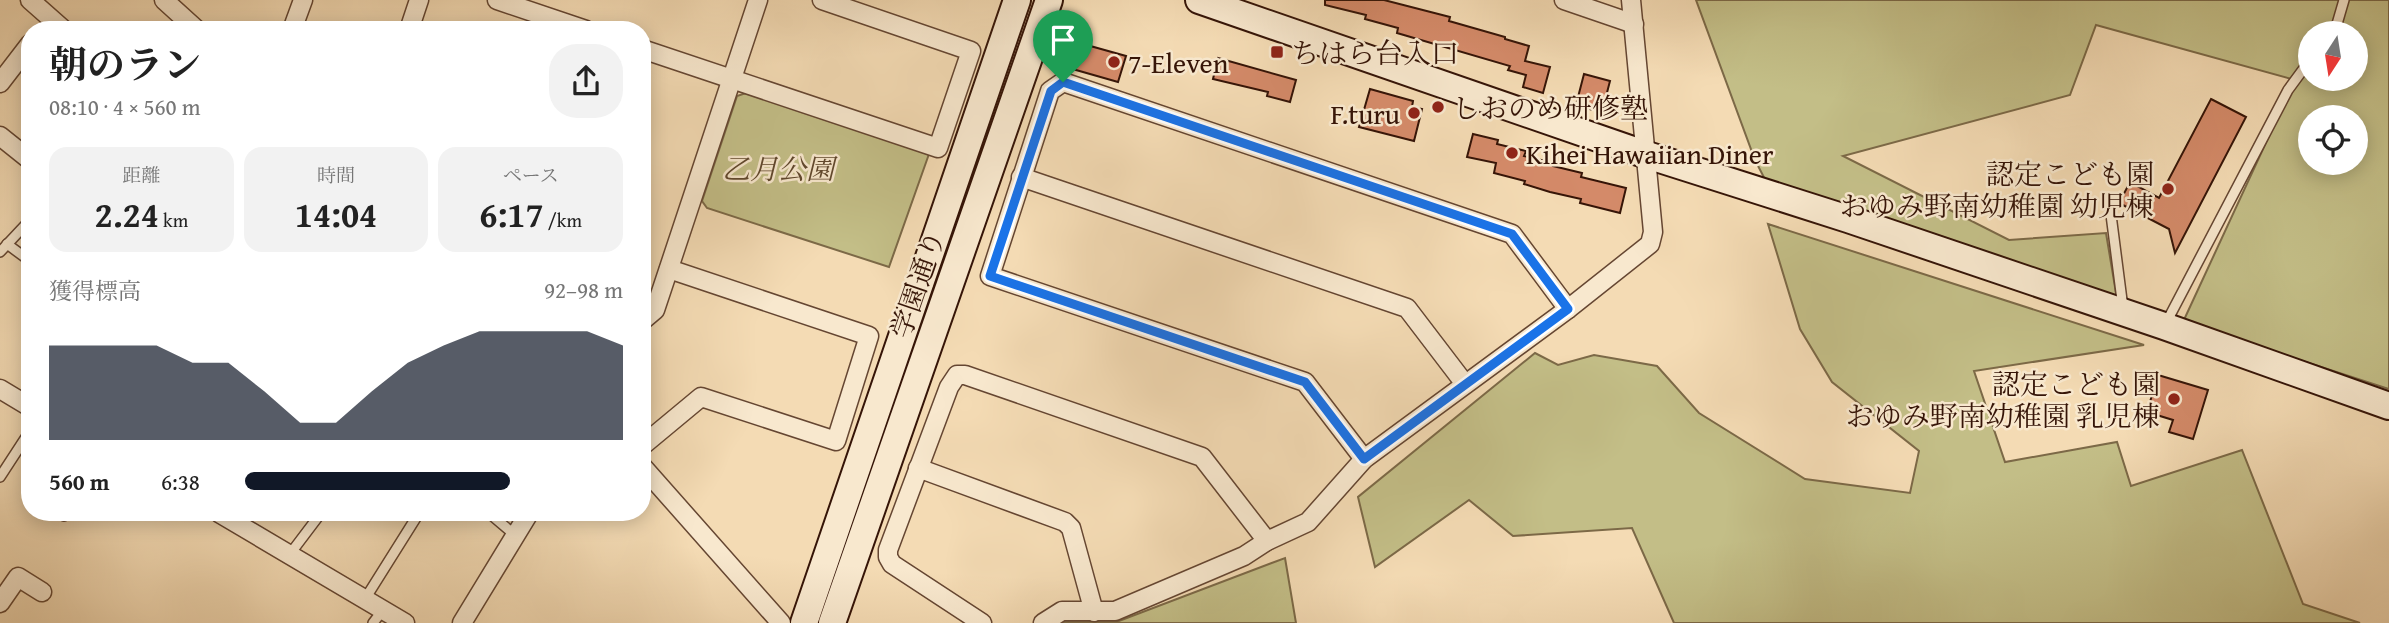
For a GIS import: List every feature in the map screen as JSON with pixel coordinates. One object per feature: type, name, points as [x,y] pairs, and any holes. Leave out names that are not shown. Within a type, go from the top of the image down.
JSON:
[{"type":"street","points":[[30,0],[48,21]]},
{"type":"street","points":[[164,0],[187,21]]},
{"type":"street","points":[[295,21],[303,0]]},
{"type":"street","points":[[412,21],[419,0]]},
{"type":"street","points":[[497,0],[559,21]]},
{"type":"street","points":[[651,313],[655,310],[669,269],[758,0]]},
{"type":"street","points":[[651,52],[937,148],[971,51],[822,0]]},
{"type":"street","name":"学園通り","points":[[804,623],[1017,0]]},
{"type":"street","name":"学園通り","points":[[832,623],[1049,0]]},
{"type":"street","points":[[1199,0],[1647,155],[2164,326],[2389,406]]},
{"type":"street","points":[[1564,0],[1634,24]]},
{"type":"street","points":[[1043,623],[1062,611],[1115,611],[1244,556],[1267,541],[1308,522],[1364,459],[1568,309],[1650,244],[1653,232],[1631,0]]},
{"type":"street","points":[[529,21],[532,12]]},
{"type":"street","points":[[0,83],[21,56]]},
{"type":"street","points":[[1364,459],[1305,382],[990,276],[1051,91],[1063,82],[1512,234],[1568,309]]},
{"type":"street","points":[[0,136],[21,153]]},
{"type":"street","points":[[1021,177],[1407,308],[1465,384]]},
{"type":"street","points":[[651,439],[701,397],[836,441],[869,336],[669,269]]},
{"type":"street","points":[[982,623],[892,564],[888,557],[888,550],[918,468],[949,387],[957,374],[1202,457],[1267,541]]},
{"type":"street","points":[[0,389],[21,402]]},
{"type":"street","points":[[918,468],[1065,522],[1071,528],[1094,612]]},
{"type":"street","points":[[651,476],[781,623]]},
{"type":"street","points":[[233,521],[365,599],[378,616],[405,623]]},
{"type":"street","points":[[462,623],[523,521]]},
{"type":"street","points":[[0,603],[18,577],[42,592]]},
{"type":"lane","points":[[2338,21],[2344,0]]},
{"type":"lane","points":[[2164,326],[2288,90],[2298,76]]},
{"type":"lane","points":[[2110,207],[2124,313]]},
{"type":"lane","points":[[0,252],[21,230]]},
{"type":"lane","points":[[8,244],[21,254]]},
{"type":"lane","points":[[0,477],[21,444]]},
{"type":"lane","points":[[290,554],[315,521]]},
{"type":"lane","points":[[365,599],[414,521]]},
{"type":"lane","points":[[498,521],[515,535]]},
{"type":"green space","points":[[1696,0],[2389,0],[2389,389],[2183,322],[2295,80],[2096,25],[2070,95],[1843,156],[2009,240],[2106,233],[2117,299],[1772,193],[1755,160]]},
{"type":"green space","name":"乙月公園","points":[[746,93],[929,154],[889,267],[707,208],[702,201],[737,96]]},
{"type":"green space","points":[[1768,224],[2144,345],[1974,371],[2005,462],[2117,442],[2131,486],[2242,450],[2303,604],[2360,623],[1674,623],[1632,528],[1513,536],[1469,500],[1375,567],[1358,497],[1535,353],[1558,365],[1594,355],[1657,366],[1699,413],[1805,479],[1910,493],[1919,451],[1832,382],[1800,329]]},
{"type":"green space","points":[[1285,558],[1296,623],[1060,623],[1119,621]]},
{"type":"building","points":[[1325,0],[1384,0],[1450,17],[1449,21],[1529,46],[1525,61],[1550,67],[1543,93],[1523,87],[1526,75],[1508,70],[1510,66],[1397,33],[1398,28],[1365,19],[1366,15],[1325,5]]},
{"type":"building","points":[[1076,42],[1126,56],[1118,82],[1069,68]]},
{"type":"building","points":[[1218,58],[1296,80],[1290,102],[1267,96],[1268,92],[1213,79]]},
{"type":"building","points":[[1584,74],[1610,81],[1602,112],[1585,108],[1586,104],[1577,101]]},
{"type":"building","points":[[1370,89],[1413,101],[1412,107],[1422,109],[1414,141],[1359,127]]},
{"type":"building","points":[[2211,99],[2246,117],[2175,253],[2169,229],[2119,203],[2130,182],[2159,198]]},
{"type":"building","points":[[1473,134],[1498,140],[1497,144],[1526,151],[1524,156],[1582,173],[1581,177],[1626,188],[1620,213],[1580,203],[1581,199],[1550,192],[1524,184],[1525,181],[1494,173],[1496,163],[1467,157]]},
{"type":"building","points":[[2158,375],[2208,390],[2193,439],[2169,432],[2173,420],[2147,412]]},
{"type":"place","name":"ちはら台入口","points":[[1277,52]]},
{"type":"place","name":"7-Eleven","points":[[1114,62]]},
{"type":"place","name":"しおのめ研修塾","points":[[1438,107]]},
{"type":"place","name":"F.turu","points":[[1414,113]]},
{"type":"place","name":"Kihei Hawaiian Diner","points":[[1512,153]]},
{"type":"place","name":"認定こども園 おゆみ野南幼稚園 幼児棟","points":[[2168,189]]},
{"type":"place","name":"認定こども園 おゆみ野南幼稚園 乳児棟","points":[[2174,399]]},
{"type":"route","points":[[1063,82],[1512,234],[1568,309],[1364,459],[1305,382],[990,276],[1051,91],[1063,82]]}]
